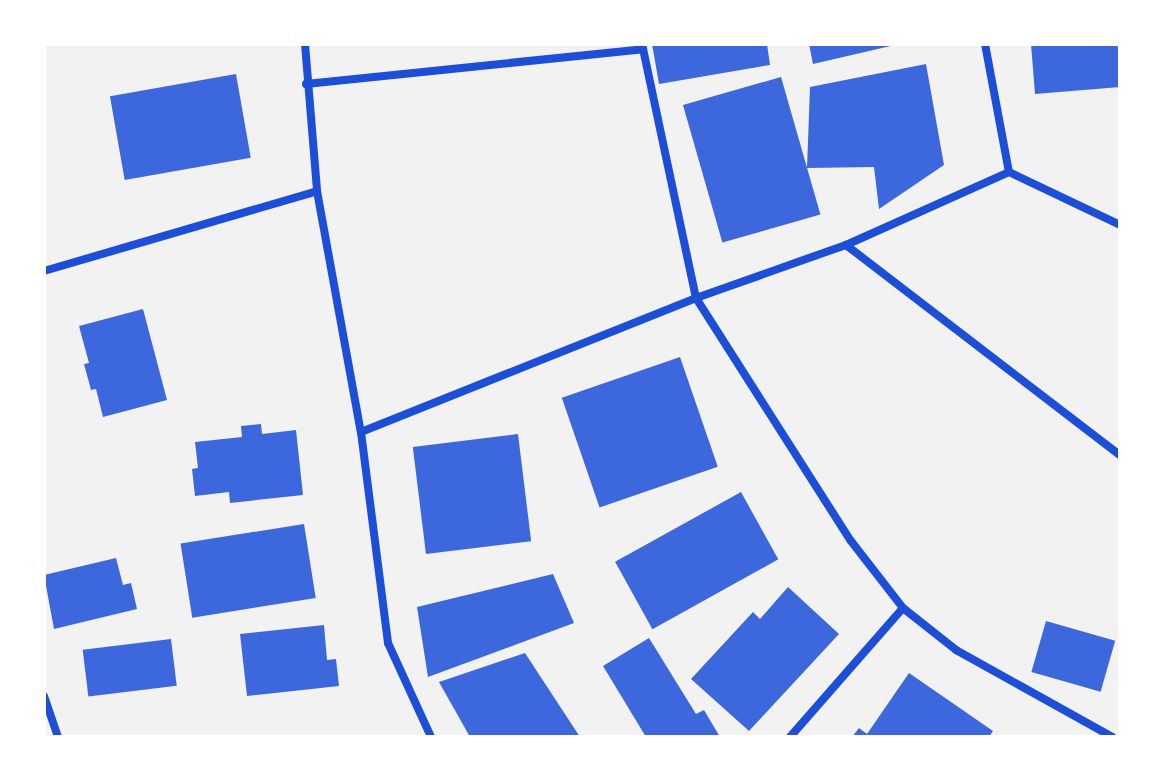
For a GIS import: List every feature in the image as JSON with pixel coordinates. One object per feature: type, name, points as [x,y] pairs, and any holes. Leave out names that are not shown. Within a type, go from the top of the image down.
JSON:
[{"type":"street","points":[[305,44],[317,191],[361,432],[388,643],[431,737]]},
{"type":"street","points":[[985,44],[1009,172]]},
{"type":"street","points":[[306,84],[643,46],[696,298],[851,541],[903,608],[956,650],[1112,737]]},
{"type":"street","points":[[361,432],[696,298],[846,245],[1009,172],[1120,225]]},
{"type":"street","points":[[44,271],[317,191]]},
{"type":"street","points":[[846,245],[1120,455]]},
{"type":"street","points":[[790,737],[903,608]]},
{"type":"street","points":[[44,696],[58,737]]},
{"type":"building","points":[[652,44],[767,44],[770,65],[659,84]]},
{"type":"building","points":[[809,44],[895,44],[895,45],[813,64]]},
{"type":"building","points":[[1031,44],[1120,44],[1120,87],[1035,94]]},
{"type":"building","points":[[926,64],[944,165],[879,209],[874,167],[807,168],[810,87]]},
{"type":"building","points":[[236,74],[251,158],[125,180],[110,96]]},
{"type":"building","points":[[781,77],[820,214],[722,243],[683,105]]},
{"type":"building","points":[[143,309],[167,400],[103,417],[96,389],[91,390],[84,364],[89,363],[79,326]]},
{"type":"building","points":[[680,357],[718,467],[600,507],[562,398]]},
{"type":"building","points":[[261,424],[262,434],[296,430],[303,495],[230,503],[229,492],[195,496],[192,469],[198,468],[195,442],[242,437],[241,426]]},
{"type":"building","points":[[518,434],[531,541],[426,554],[413,447]]},
{"type":"building","points":[[741,492],[778,559],[652,629],[615,562]]},
{"type":"building","points":[[304,524],[316,598],[192,618],[181,544]]},
{"type":"building","points":[[116,558],[123,585],[131,583],[137,609],[54,629],[44,575]]},
{"type":"building","points":[[553,574],[574,623],[428,677],[417,607]]},
{"type":"building","points":[[788,587],[839,634],[749,731],[691,679],[753,612],[760,619]]},
{"type":"building","points":[[1046,621],[1115,641],[1101,692],[1031,672]]},
{"type":"building","points":[[324,625],[327,660],[336,659],[339,686],[247,696],[240,634]]},
{"type":"building","points":[[649,638],[696,714],[704,710],[720,737],[646,737],[603,666]]},
{"type":"building","points":[[171,639],[177,686],[88,696],[83,650]]},
{"type":"building","points":[[525,653],[580,737],[470,737],[439,682]]},
{"type":"building","points":[[909,673],[993,731],[989,737],[852,737],[859,728],[867,734]]}]
